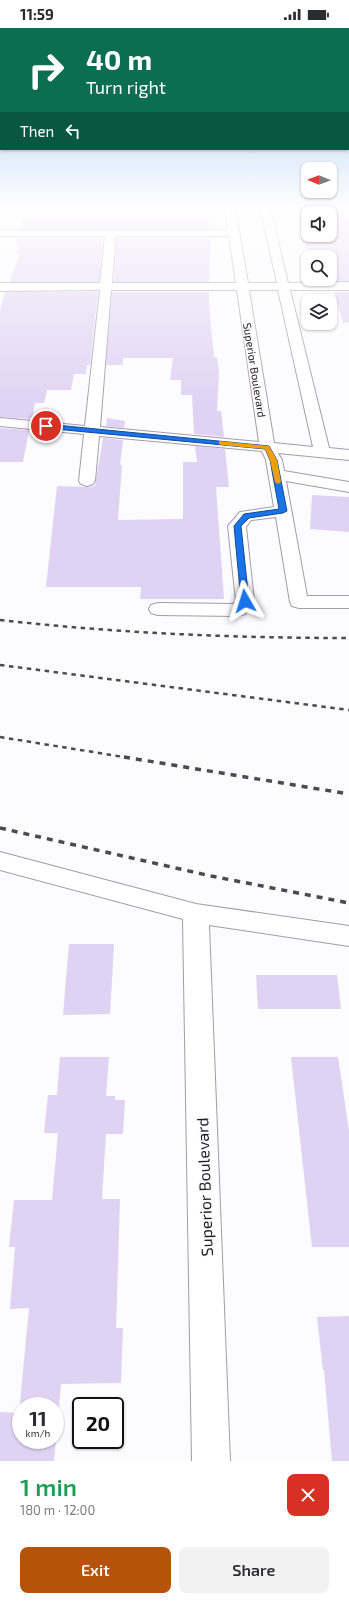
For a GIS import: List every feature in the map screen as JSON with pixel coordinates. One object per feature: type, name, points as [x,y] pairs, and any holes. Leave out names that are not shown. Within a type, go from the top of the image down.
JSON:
[{"type":"street","points":[[87,481],[93,431],[106,274]]},
{"type":"street","name":"Superior Boulevard","points":[[241,274],[267,447],[274,460],[299,602],[349,602]]},
{"type":"street","points":[[281,274],[322,452]]},
{"type":"street","points":[[0,287],[349,286]]},
{"type":"street","points":[[0,422],[349,455]]},
{"type":"street","points":[[276,474],[349,488]]},
{"type":"street","points":[[158,609],[238,610],[245,601],[237,526],[246,516],[283,511]]},
{"type":"street","points":[[0,861],[196,913],[349,936]]},
{"type":"street","name":"Superior Boulevard","points":[[196,913],[211,1461]]},
{"type":"building","points":[[12,274],[100,274],[99,282],[9,282]]},
{"type":"building","points":[[115,274],[209,274],[209,282],[114,282]]},
{"type":"building","points":[[337,274],[349,274],[349,281],[337,281]]},
{"type":"building","points":[[5,292],[98,292],[90,365],[87,365],[86,374],[74,374],[71,390],[47,390],[44,403],[35,403],[32,419],[0,417],[0,310]]},
{"type":"building","points":[[112,292],[209,292],[214,357],[217,357],[219,372],[217,411],[221,411],[224,437],[194,434],[192,395],[181,395],[181,380],[170,380],[173,358],[123,358],[123,365],[106,365]]},
{"type":"building","points":[[334,292],[349,292],[349,322],[343,323],[337,302],[337,294],[335,294]]},
{"type":"building","points":[[107,418],[125,421],[124,428],[106,426]]},
{"type":"building","points":[[0,428],[29,430],[23,462],[0,462]]},
{"type":"building","points":[[103,438],[123,440],[120,465],[122,465],[118,520],[183,519],[183,462],[197,462],[195,446],[225,449],[229,487],[216,487],[224,599],[140,599],[141,587],[46,587],[57,486],[95,486]]},
{"type":"building","points":[[312,495],[349,497],[349,532],[310,529]]},
{"type":"building","points":[[69,944],[114,944],[110,1014],[63,1015]]},
{"type":"building","points":[[256,975],[337,975],[341,1009],[258,1009]]},
{"type":"building","points":[[60,1057],[109,1057],[106,1096],[115,1096],[115,1100],[125,1100],[123,1134],[106,1134],[102,1199],[120,1199],[116,1328],[123,1328],[121,1383],[61,1384],[60,1397],[21,1397],[29,1308],[10,1309],[15,1247],[9,1247],[14,1200],[52,1200],[58,1133],[44,1133],[48,1095],[57,1095]]},
{"type":"building","points":[[291,1057],[338,1057],[349,1131],[349,1247],[312,1247]]},
{"type":"building","points":[[349,1316],[349,1461],[332,1461],[324,1370],[317,1317]]},
{"type":"building","points":[[0,1412],[12,1413],[12,1449],[55,1449],[54,1461],[0,1461]]},
{"type":"railway","points":[[0,620],[44,625],[174,634],[349,638]]},
{"type":"railway","points":[[0,665],[349,710]]},
{"type":"railway","points":[[0,737],[130,758]]},
{"type":"railway","points":[[124,757],[349,794]]},
{"type":"railway","points":[[0,828],[211,876],[349,903]]},
{"type":"slow traffic","points":[[221,443],[267,447],[274,460],[278,482]]},
{"type":"route","points":[[46,426],[267,447],[274,460],[283,511],[246,516],[237,526],[245,601]]}]
